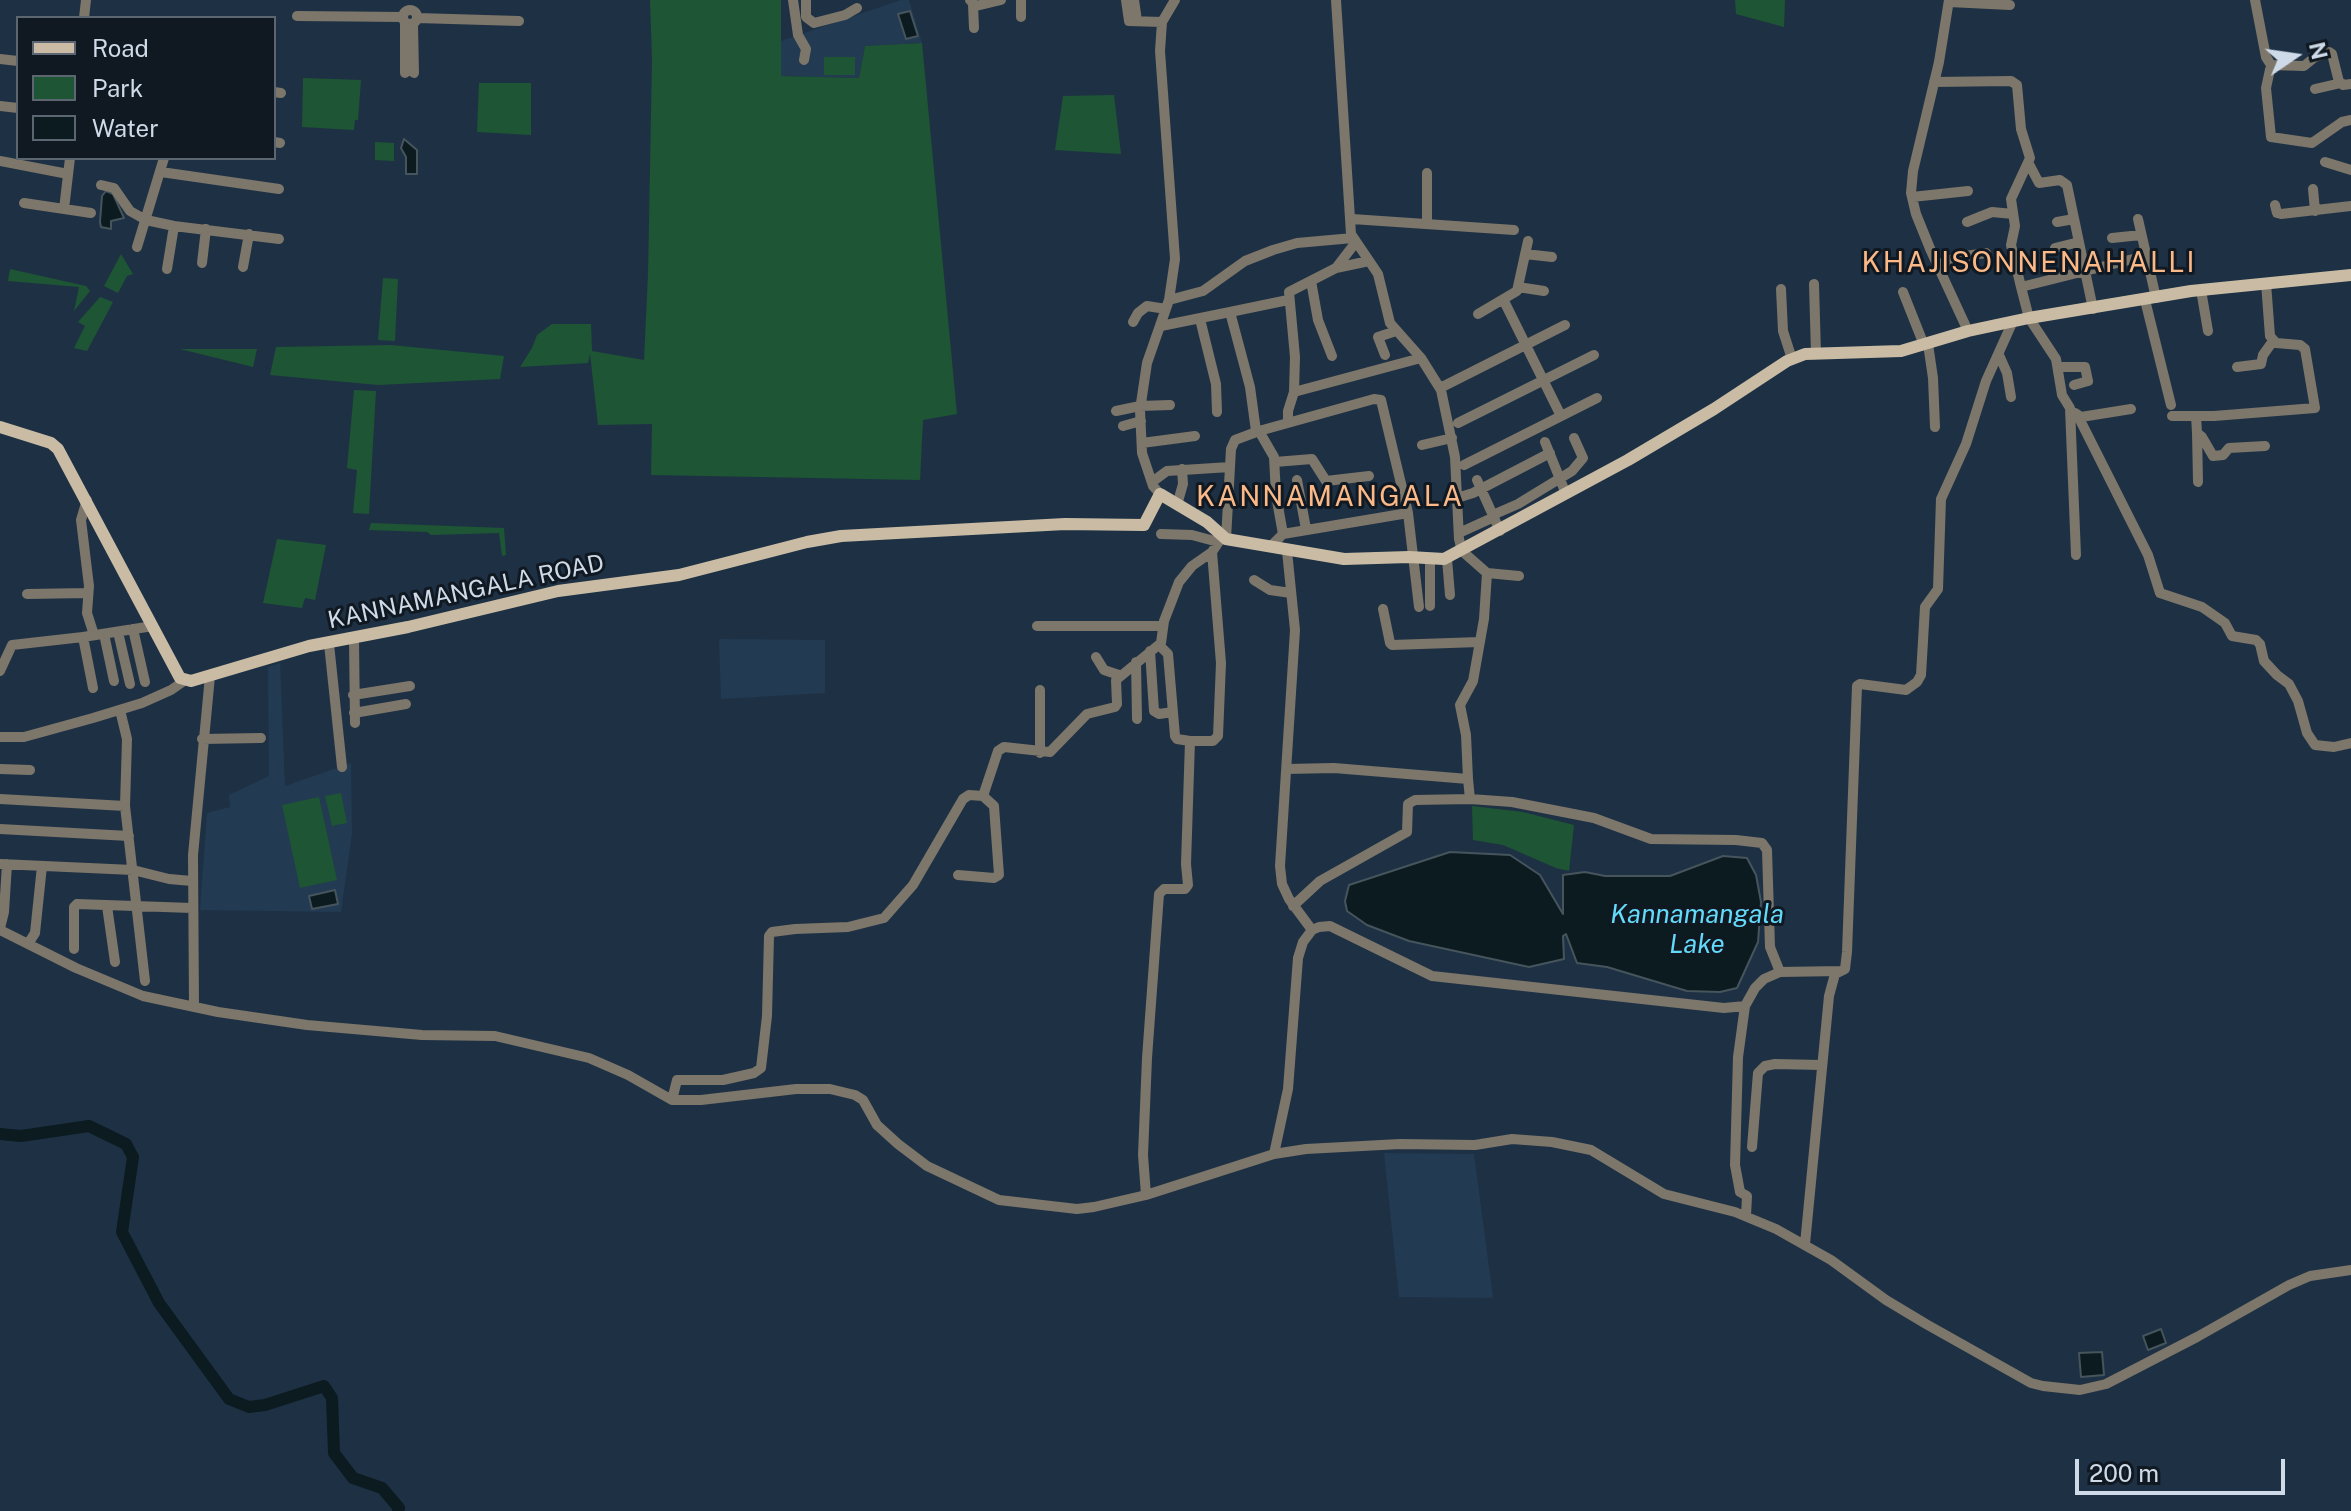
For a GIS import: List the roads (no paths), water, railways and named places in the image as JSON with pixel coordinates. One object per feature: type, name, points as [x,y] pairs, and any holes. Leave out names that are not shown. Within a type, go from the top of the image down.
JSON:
[{"type":"main road","points":[[1160,494],[1207,522],[1219,542],[1271,546],[1344,559],[1447,559],[1566,494],[1805,354],[1901,351],[1968,331],[2029,318],[2201,290],[2351,275]]},
{"type":"main road","points":[[0,427],[51,443],[58,449],[184,681]]},
{"type":"main road","name":"KANNAMANGALA ROAD","points":[[184,681],[210,676],[273,655],[558,591],[679,575],[841,536],[1065,524],[1144,525],[1160,494]]},
{"type":"street","points":[[409,73],[410,15],[415,0]]},
{"type":"street","points":[[793,0],[798,35],[806,49],[804,60]]},
{"type":"street","points":[[806,0],[806,17],[814,23],[845,15],[857,8]]},
{"type":"street","points":[[972,2],[980,6],[1001,0]]},
{"type":"street","points":[[1021,0],[1021,17]]},
{"type":"street","points":[[1126,0],[1129,21],[1162,22]]},
{"type":"street","points":[[1134,0],[1137,21]]},
{"type":"street","points":[[1160,494],[1146,469],[1140,406],[1147,363],[1167,304],[1175,259],[1172,192],[1161,89],[1162,22],[1175,0]]},
{"type":"street","points":[[1336,0],[1354,240],[1378,274],[1387,317],[1421,358],[1440,388],[1452,438],[1462,551],[1487,573],[1519,576]]},
{"type":"street","points":[[2255,0],[2266,57],[2271,65],[2266,88],[2271,137],[2312,143],[2342,122],[2351,120]]},
{"type":"street","points":[[1968,331],[1916,214],[1912,197],[1913,171],[1949,1],[2010,5]]},
{"type":"street","points":[[972,2],[974,28]]},
{"type":"street","points":[[297,16],[410,15],[519,21]]},
{"type":"street","points":[[2271,65],[2304,66],[2315,57],[2329,52],[2346,84],[2315,89]]},
{"type":"street","points":[[1934,82],[2015,82],[2029,164],[2039,183],[2065,182],[2093,309]]},
{"type":"street","points":[[64,209],[70,160]]},
{"type":"street","points":[[137,247],[164,160]]},
{"type":"street","points":[[0,161],[68,174]]},
{"type":"street","points":[[2325,162],[2351,170]]},
{"type":"street","points":[[2029,164],[2011,195],[2015,229],[2011,245],[2029,318],[2051,347],[2062,395],[2078,416],[2148,555],[2160,593],[2202,607],[2225,623],[2232,636],[2256,640],[2264,661],[2289,684],[2298,701],[2307,733],[2315,745],[2334,747],[2351,743]]},
{"type":"street","points":[[161,172],[279,189]]},
{"type":"street","points":[[1427,173],[1427,223]]},
{"type":"street","points":[[101,185],[114,188],[130,211],[146,220],[279,239]]},
{"type":"street","points":[[2313,189],[2315,211]]},
{"type":"street","points":[[1912,197],[1968,191]]},
{"type":"street","points":[[24,203],[91,213]]},
{"type":"street","points":[[2275,205],[2277,213],[2281,214],[2351,206]]},
{"type":"street","points":[[1967,222],[1992,212],[2013,214]]},
{"type":"street","points":[[1352,219],[1514,230]]},
{"type":"street","points":[[2057,222],[2074,219]]},
{"type":"street","points":[[2138,219],[2171,411],[2196,416],[2315,408],[2305,349],[2300,345],[2273,341]]},
{"type":"street","points":[[167,269],[174,226]]},
{"type":"street","points":[[202,263],[206,229]]},
{"type":"street","points":[[243,267],[249,234]]},
{"type":"street","points":[[2112,238],[2141,235]]},
{"type":"street","points":[[1133,322],[1147,306],[1167,304],[1203,291],[1245,261],[1273,250],[1297,243],[1354,240]]},
{"type":"street","points":[[1336,268],[1354,240]]},
{"type":"street","points":[[1478,314],[1517,291],[1528,241]]},
{"type":"street","points":[[2055,248],[2079,242]]},
{"type":"street","points":[[1937,265],[1959,257],[1986,253]]},
{"type":"street","points":[[1525,254],[1552,257]]},
{"type":"street","points":[[2021,287],[2145,256]]},
{"type":"street","points":[[1288,423],[1294,392],[1295,357],[1288,300],[1291,290],[1336,268],[1369,261]]},
{"type":"street","points":[[1311,281],[1318,320],[1332,356]]},
{"type":"street","points":[[2266,283],[2273,341]]},
{"type":"street","points":[[1814,284],[1816,354]]},
{"type":"street","points":[[1518,287],[1544,291]]},
{"type":"street","points":[[1781,289],[1783,331],[1792,359]]},
{"type":"street","points":[[2201,290],[2208,331]]},
{"type":"street","points":[[1903,292],[1926,344],[1933,378],[1935,427]]},
{"type":"street","points":[[1161,326],[1288,300]]},
{"type":"street","points":[[1504,301],[1561,416]]},
{"type":"street","points":[[1230,312],[1258,431],[1275,462],[1276,495],[1283,534]]},
{"type":"street","points":[[1200,319],[1216,384],[1217,412]]},
{"type":"street","points":[[1805,1244],[1829,996],[1835,974],[1845,969],[1857,686],[1906,690],[1921,675],[1925,607],[1938,589],[1941,499],[1966,444],[1986,381],[2013,321]]},
{"type":"street","points":[[1440,388],[1565,325]]},
{"type":"street","points":[[1385,355],[1378,337],[1396,331]]},
{"type":"street","points":[[2237,367],[2261,364],[2273,341]]},
{"type":"street","points":[[1458,423],[1594,355]]},
{"type":"street","points":[[1999,355],[2007,373],[2011,397]]},
{"type":"street","points":[[1294,392],[1421,358]]},
{"type":"street","points":[[2058,367],[2085,367],[2088,381],[2074,385]]},
{"type":"street","points":[[1464,465],[1597,398]]},
{"type":"street","points":[[1154,648],[1168,654],[1176,738],[1213,741],[1218,736],[1221,663],[1219,542],[1231,449],[1235,440],[1258,431],[1374,399],[1381,400],[1408,513],[1424,606],[1430,559]]},
{"type":"street","points":[[1116,411],[1170,405]]},
{"type":"street","points":[[2069,406],[2076,555]]},
{"type":"street","points":[[2078,416],[2131,409]]},
{"type":"street","points":[[2196,416],[2198,482]]},
{"type":"street","points":[[1123,426],[1141,421]]},
{"type":"street","points":[[2197,433],[2213,456],[2223,455],[2229,448],[2265,446]]},
{"type":"street","points":[[1142,443],[1195,436]]},
{"type":"street","points":[[1422,445],[1452,438]]},
{"type":"street","points":[[1459,533],[1518,504],[1572,471],[1583,458],[1574,438]]},
{"type":"street","points":[[1457,498],[1547,448],[1566,494]]},
{"type":"street","points":[[1275,462],[1312,459],[1326,481],[1369,476]]},
{"type":"street","points":[[1152,482],[1167,471],[1230,467]]},
{"type":"street","points":[[1177,505],[1183,484],[1182,469]]},
{"type":"street","points":[[1297,480],[1306,529]]},
{"type":"street","points":[[1479,484],[1500,531]]},
{"type":"street","points":[[87,500],[81,520],[89,586],[87,613],[93,635],[114,681]]},
{"type":"street","points":[[1271,546],[1283,534],[1408,513]]},
{"type":"street","points":[[1161,534],[1192,535],[1219,542]]},
{"type":"street","points":[[1173,712],[1159,714],[1154,711],[1154,648],[1179,582],[1219,542]]},
{"type":"street","points":[[1287,551],[1295,630],[1280,866],[1282,884],[1293,906],[1312,930]]},
{"type":"street","points":[[1447,559],[1450,595]]},
{"type":"street","points":[[1470,799],[1466,735],[1460,705],[1473,681],[1484,619],[1487,573]]},
{"type":"street","points":[[1254,580],[1270,590],[1291,593]]},
{"type":"street","points":[[27,594],[87,593]]},
{"type":"street","points":[[1383,609],[1392,645],[1479,642]]},
{"type":"street","points":[[0,671],[12,645],[153,626]]},
{"type":"street","points":[[1037,626],[1163,626]]},
{"type":"street","points":[[133,629],[145,682]]},
{"type":"street","points":[[118,632],[130,684]]},
{"type":"street","points":[[93,635],[93,688]]},
{"type":"street","points":[[354,639],[354,718],[406,704]]},
{"type":"street","points":[[329,644],[342,767]]},
{"type":"street","points":[[983,796],[998,751],[1004,747],[1050,752],[1087,714],[1115,707],[1119,675],[1154,648]]},
{"type":"street","points":[[1096,657],[1104,670],[1119,675]]},
{"type":"street","points":[[1136,662],[1137,719]]},
{"type":"street","points":[[194,1006],[192,881],[202,739],[210,676]]},
{"type":"street","points":[[0,737],[24,737],[120,710],[171,690],[184,681]]},
{"type":"street","points":[[353,695],[410,686]]},
{"type":"street","points":[[1040,690],[1040,753]]},
{"type":"street","points":[[120,710],[128,746],[125,806],[145,981]]},
{"type":"street","points":[[202,739],[261,738]]},
{"type":"street","points":[[1146,1195],[1143,1155],[1147,1058],[1159,894],[1164,889],[1185,889],[1188,885],[1190,741]]},
{"type":"street","points":[[1287,769],[1334,768],[1468,779]]},
{"type":"street","points":[[0,769],[30,770]]},
{"type":"street","points":[[672,1100],[677,1080],[723,1080],[754,1073],[761,1068],[767,1016],[769,936],[772,932],[848,927],[884,918],[913,885],[963,799],[969,795],[983,796],[994,806],[999,875],[994,878],[958,875]]},
{"type":"street","points":[[0,799],[125,806]]},
{"type":"street","points":[[1293,906],[1320,881],[1407,832],[1408,804],[1415,800],[1512,802],[1594,818],[1651,839],[1762,843],[1767,850],[1770,947],[1780,972]]},
{"type":"street","points":[[0,829],[129,836]]},
{"type":"street","points":[[192,881],[160,878],[133,870],[4,864],[4,912],[0,929],[76,968],[143,996],[307,1025],[422,1035],[495,1036],[589,1058],[628,1075],[672,1100],[701,1100],[796,1089],[830,1089],[855,1095],[863,1100],[877,1125],[927,1166],[999,1200],[1077,1209],[1146,1195],[1274,1154],[1306,1149],[1400,1144],[1475,1145],[1512,1139],[1552,1142],[1591,1150],[1664,1194],[1746,1216],[1805,1244],[1886,1300],[2031,1383],[2080,1390],[2106,1384],[2289,1285],[2310,1276],[2351,1270]]},
{"type":"street","points":[[28,944],[35,933],[42,866]]},
{"type":"street","points":[[74,949],[74,907],[77,904],[192,908]]},
{"type":"street","points":[[107,906],[115,962]]},
{"type":"street","points":[[1274,1154],[1288,1089],[1298,958],[1303,942],[1312,930],[1330,926],[1432,976],[1724,1008],[1745,1006]]},
{"type":"street","points":[[1746,1216],[1747,1196],[1740,1192],[1736,1182],[1735,1165],[1738,1057],[1745,1006],[1764,979],[1780,972],[1840,971]]},
{"type":"street","points":[[1752,1147],[1758,1073],[1765,1066],[1775,1064],[1821,1065]]},
{"type":"water","points":[[910,11],[918,36],[906,39],[898,14]]},
{"type":"water","points":[[404,139],[417,150],[417,174],[406,174],[406,157],[401,148]]},
{"type":"water","points":[[106,191],[113,194],[124,218],[111,221],[111,229],[101,227],[100,222],[102,196]]},
{"type":"water","name":"Kannamangala Lake","points":[[1450,852],[1510,855],[1540,875],[1563,914],[1563,875],[1585,872],[1605,876],[1670,876],[1723,856],[1747,858],[1756,875],[1761,902],[1758,942],[1737,988],[1720,992],[1687,991],[1607,967],[1577,963],[1566,934],[1563,936],[1564,959],[1529,967],[1409,941],[1367,925],[1347,911],[1345,901],[1349,885]]},
{"type":"water","points":[[335,890],[338,904],[312,909],[309,896]]},
{"type":"water","points":[[2161,1329],[2166,1343],[2148,1350],[2143,1336]]},
{"type":"water","points":[[2102,1352],[2104,1375],[2081,1377],[2079,1353]]},
{"type":"waterway","points":[[0,1134],[21,1136],[89,1126],[126,1144],[133,1157],[122,1232],[159,1303],[229,1399],[249,1407],[265,1405],[324,1386],[332,1398],[334,1453],[353,1478],[382,1488],[399,1508],[398,1511]]},
{"type":"district","name":"KHAJISONNENAHALLI","points":[[2029,263]]},
{"type":"district","name":"KANNAMANGALA","points":[[1330,497]]}]
